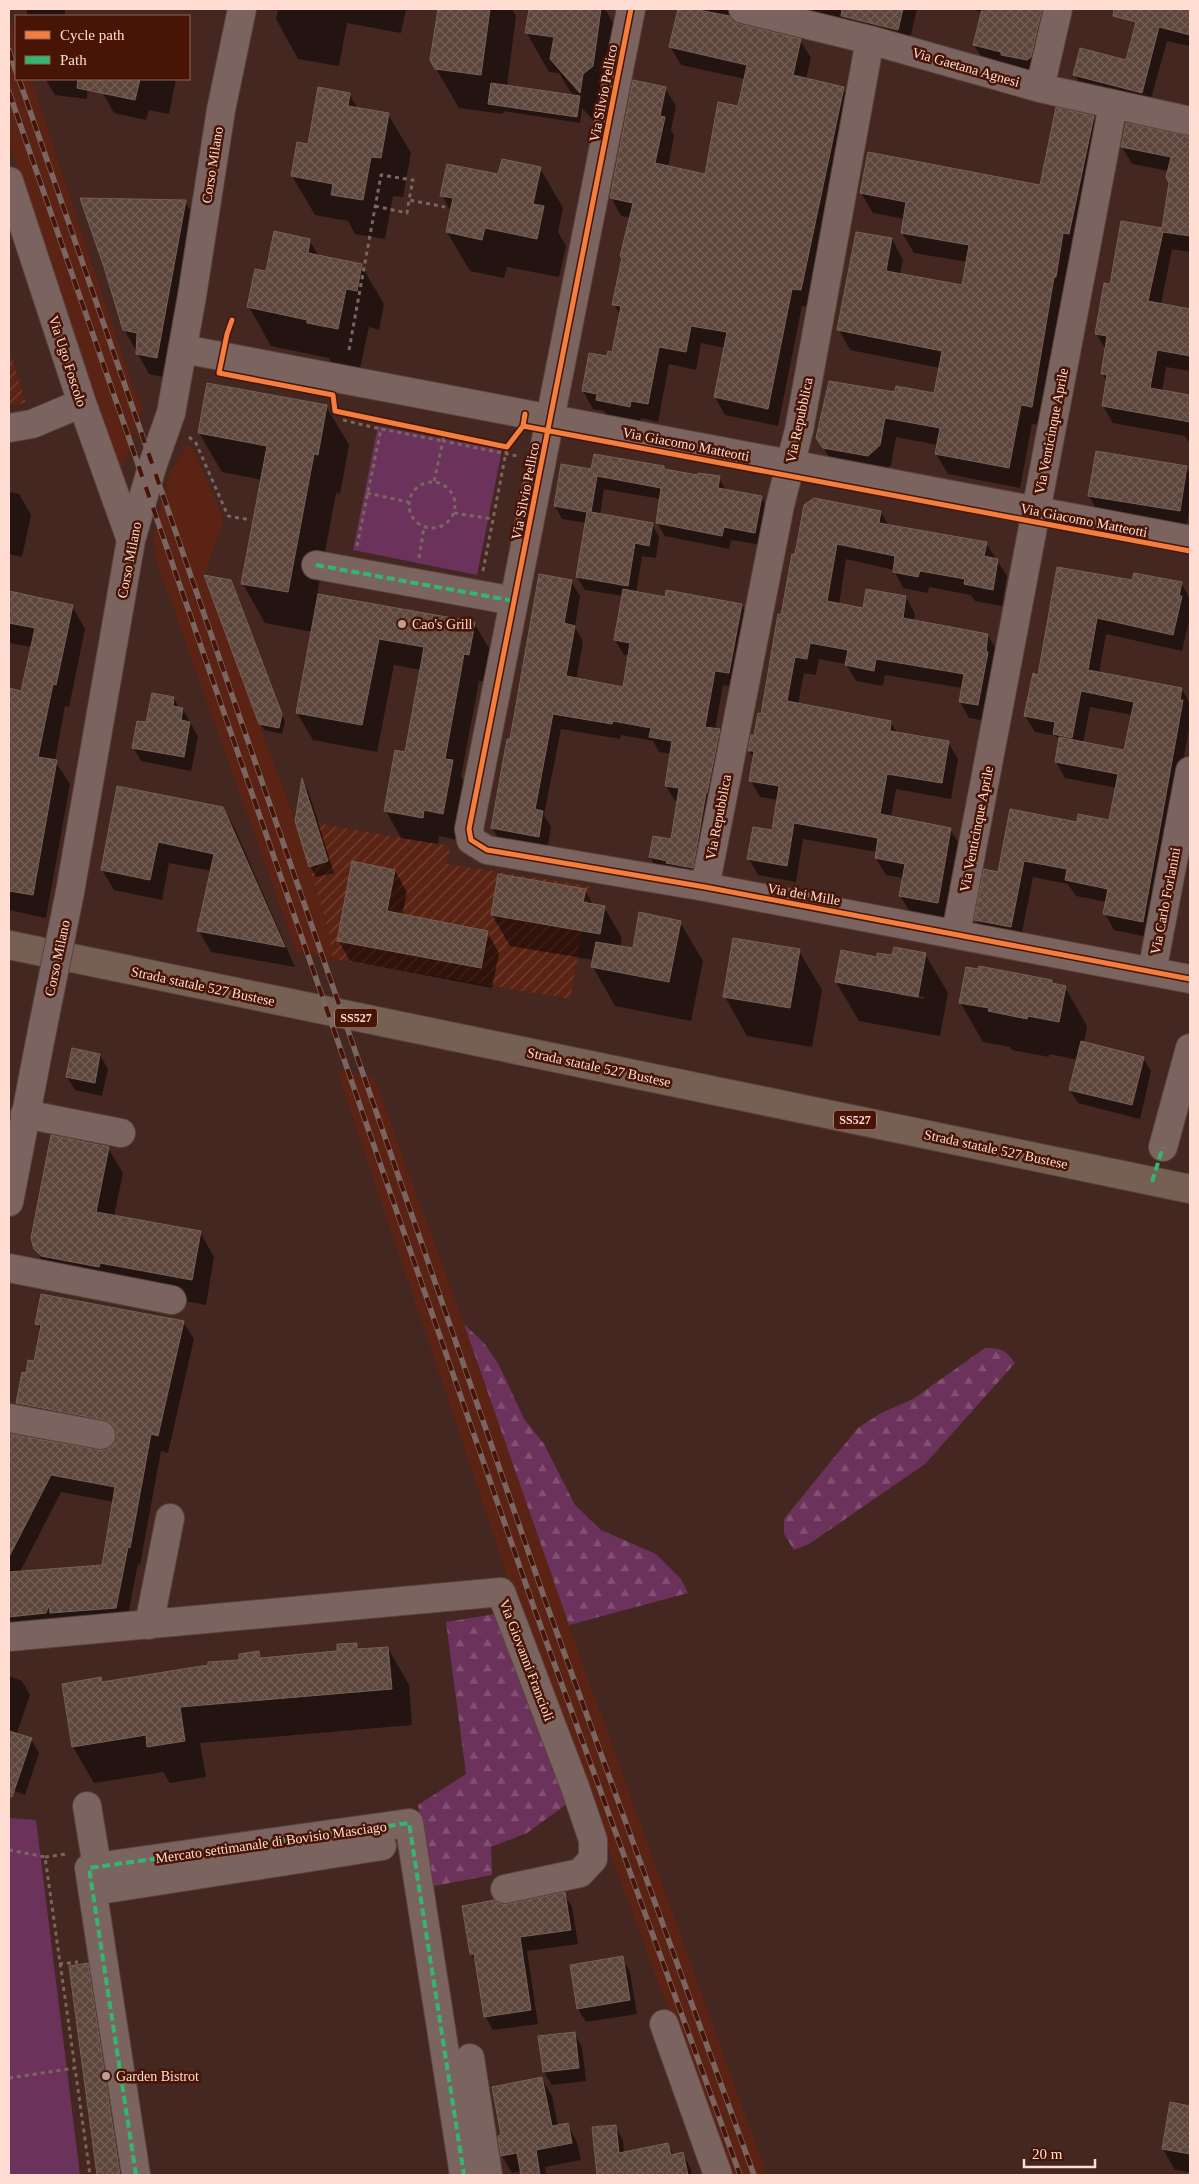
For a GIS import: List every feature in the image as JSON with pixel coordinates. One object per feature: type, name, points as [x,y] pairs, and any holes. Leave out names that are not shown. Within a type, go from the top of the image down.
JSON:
[{"type":"main road","name":"Strada statale 527 Bustese","points":[[9,945],[1190,1189]]},
{"type":"street","name":"Corso Milano","points":[[9,1202],[21,1106],[42,1032],[70,892],[131,540],[152,467],[171,413],[221,110],[242,9]]},
{"type":"street","name":"Via Silvio Pellico","points":[[487,850],[471,840],[469,829],[542,460],[538,416],[631,9]]},
{"type":"street","name":"Via Gaetana Agnesi","points":[[743,9],[870,40],[1040,88],[1190,121]]},
{"type":"street","points":[[1040,88],[1058,9]]},
{"type":"street","name":"Via Repubblica","points":[[704,887],[778,515],[799,430],[870,40]]},
{"type":"street","name":"Via Venticinque Aprile","points":[[956,933],[1113,105]]},
{"type":"street","name":"Via Ugo Foscolo","points":[[9,181],[82,403],[131,540]]},
{"type":"street","name":"Via Giacomo Matteotti","points":[[183,349],[1190,540]]},
{"type":"street","points":[[9,428],[32,424],[82,403]]},
{"type":"street","points":[[316,565],[514,601]]},
{"type":"street","name":"Via Carlo Forlanini","points":[[1152,972],[1190,772]]},
{"type":"street","name":"Via dei Mille","points":[[487,850],[956,933],[1190,979]]},
{"type":"street","points":[[1163,1148],[1190,1048]]},
{"type":"street","points":[[21,1106],[121,1134]]},
{"type":"street","points":[[9,1268],[172,1300]]},
{"type":"street","points":[[9,1418],[101,1434]]},
{"type":"street","points":[[149,1625],[170,1518]]},
{"type":"street","name":"Via Giovanni Francioli","points":[[9,1637],[501,1592],[593,1840],[593,1859],[580,1873],[505,1889]]},
{"type":"street","points":[[87,1806],[144,2175]]},
{"type":"street","name":"Mercato settimanale di Bovisio Masciago","points":[[98,1878],[409,1823],[464,2175]]},
{"type":"street","points":[[98,1878],[400,1843],[450,2175]]},
{"type":"street","points":[[98,1878],[89,1868],[136,2175]]},
{"type":"street","points":[[664,2024],[718,2175]]},
{"type":"street","points":[[470,2058],[488,2175]]},
{"type":"path","points":[[349,350],[381,175],[413,180],[406,212],[376,206]]},
{"type":"path","points":[[409,200],[445,207]]},
{"type":"path","points":[[479,595],[507,446],[523,426],[538,416]]},
{"type":"path","points":[[343,420],[542,460]]},
{"type":"path","points":[[351,571],[381,428]]},
{"type":"path","points":[[435,431],[453,435]]},
{"type":"path","points":[[434,481],[444,433]]},
{"type":"path","points":[[196,443],[228,516],[251,520]]},
{"type":"path","points":[[498,445],[507,446]]},
{"type":"path","points":[[434,481],[441,483],[452,492],[455,506],[454,512],[442,526],[424,527],[415,521],[409,512],[408,502],[411,493],[417,486],[425,482],[434,481]]},
{"type":"path","points":[[367,493],[408,502]]},
{"type":"path","points":[[454,512],[493,519]]},
{"type":"path","points":[[414,583],[424,527]]},
{"type":"path","points":[[9,1850],[45,1857],[90,2175]]},
{"type":"path","points":[[9,2078],[75,2068]]},
{"type":"shaded area","points":[[9,14],[15,33],[15,80],[31,80],[132,384],[143,408],[119,476],[9,142]]},
{"type":"shaded area","points":[[9,349],[26,403],[9,406]]},
{"type":"shaded area","points":[[186,446],[193,448],[224,520],[204,575],[298,829],[328,929],[333,959],[297,953],[158,566],[153,536],[169,475]]},
{"type":"shaded area","points":[[316,823],[450,846],[447,864],[590,886],[570,999],[333,959],[328,929],[298,829]]},
{"type":"shaded area","points":[[337,1070],[374,1077],[767,2175],[727,2175],[671,2017],[507,1576]]},
{"type":"green space","points":[[378,426],[502,450],[477,575],[353,550]]},
{"type":"green space","points":[[464,1324],[484,1343],[499,1365],[524,1419],[544,1444],[575,1505],[601,1530],[656,1554],[681,1579],[688,1593],[569,1625]]},
{"type":"green space","points":[[985,1348],[1003,1351],[1015,1363],[925,1464],[809,1544],[794,1550],[784,1534],[784,1519],[858,1428],[881,1413],[913,1399]]},
{"type":"green space","points":[[501,1613],[568,1803],[527,1833],[491,1847],[492,1875],[434,1886],[418,1805],[466,1774],[446,1622]]},
{"type":"green space","points":[[9,1818],[36,1820],[80,2175],[9,2175]]},
{"type":"building","points":[[438,9],[490,9],[481,75],[435,69],[430,60]]},
{"type":"building","points":[[529,9],[601,9],[593,66],[583,74],[580,93],[550,59],[554,37],[525,33]]},
{"type":"building","points":[[678,9],[693,9],[730,16],[739,24],[801,39],[793,75],[844,87],[801,290],[792,289],[768,409],[714,397],[727,332],[691,326],[686,352],[659,347],[648,404],[631,401],[630,407],[596,400],[597,394],[582,391],[589,353],[607,356],[608,351],[612,352],[621,306],[612,305],[622,257],[620,256],[633,203],[610,198],[633,80],[666,87],[660,116],[665,117],[655,163],[705,174],[718,102],[738,106],[747,65],[669,47]]},
{"type":"building","points":[[842,9],[903,9],[898,30],[841,16]]},
{"type":"building","points":[[982,9],[1042,9],[1031,57],[1027,60],[1001,55],[1001,52],[973,45]]},
{"type":"building","points":[[1114,9],[1190,9],[1190,35],[1159,27],[1142,93],[1073,75],[1080,48],[1126,60],[1136,22],[1113,16]]},
{"type":"building","points":[[78,80],[140,80],[135,100],[77,88]]},
{"type":"building","points":[[491,83],[580,96],[577,117],[488,104]]},
{"type":"building","points":[[318,87],[350,93],[348,106],[389,113],[381,158],[371,157],[363,200],[331,195],[333,184],[291,176],[297,142],[308,144]]},
{"type":"building","points":[[1056,107],[1094,116],[1069,234],[1063,233],[1032,407],[1021,405],[1009,468],[935,454],[940,428],[885,418],[880,445],[868,456],[823,448],[816,438],[829,381],[895,392],[896,386],[934,393],[942,351],[837,330],[856,232],[892,238],[886,271],[962,285],[969,245],[901,233],[906,202],[860,193],[868,152],[1040,185]]},
{"type":"building","points":[[1126,123],[1190,136],[1190,236],[1163,232],[1148,301],[1190,309],[1190,356],[1157,350],[1150,388],[1190,395],[1190,422],[1102,406],[1107,375],[1101,374],[1107,336],[1095,334],[1104,283],[1110,284],[1121,221],[1162,228],[1169,183],[1166,177],[1171,157],[1121,147]]},
{"type":"building","points":[[502,159],[541,167],[533,204],[544,206],[537,239],[485,228],[482,240],[446,232],[453,198],[440,196],[447,164],[498,174]]},
{"type":"building","points":[[80,198],[186,200],[157,358],[136,354],[137,333],[123,330]]},
{"type":"building","points":[[274,231],[310,239],[308,253],[362,264],[357,291],[346,289],[338,329],[247,307],[255,269],[266,271]]},
{"type":"building","points":[[207,383],[327,405],[318,455],[314,454],[288,592],[241,584],[267,446],[198,433]]},
{"type":"building","points":[[1096,451],[1187,466],[1180,511],[1088,496]]},
{"type":"building","points":[[594,454],[664,466],[664,469],[698,475],[698,473],[720,476],[718,488],[762,496],[755,533],[724,527],[722,536],[656,523],[661,488],[597,476],[591,512],[653,523],[649,546],[635,543],[628,586],[576,577],[587,512],[554,506],[561,464],[591,469]]},
{"type":"building","points":[[814,498],[881,511],[879,523],[987,542],[984,556],[998,559],[993,590],[964,584],[965,579],[920,571],[918,577],[893,572],[895,556],[837,544],[827,601],[863,608],[866,589],[906,596],[903,618],[988,634],[986,651],[988,652],[978,705],[959,702],[964,674],[876,659],[874,671],[845,665],[848,650],[810,643],[807,659],[795,657],[787,701],[891,721],[890,731],[949,741],[942,783],[887,774],[880,814],[951,828],[938,903],[899,896],[905,864],[875,858],[878,838],[794,823],[787,866],[747,859],[753,827],[772,830],[779,786],[749,781],[754,751],[748,751],[751,735],[754,735],[758,713],[761,714],[778,614],[781,615],[792,554],[795,554],[804,505]]},
{"type":"building","points":[[1057,567],[1132,580],[1134,573],[1182,582],[1179,596],[1182,596],[1173,635],[1097,618],[1088,670],[1182,688],[1180,700],[1183,700],[1143,922],[1103,914],[1108,889],[1065,880],[1067,869],[1024,861],[1011,927],[974,920],[984,869],[998,872],[1010,809],[1077,822],[1078,814],[1109,820],[1118,774],[1055,762],[1059,737],[1124,750],[1134,702],[1081,691],[1072,738],[1053,734],[1055,722],[1024,716],[1033,673],[1038,675]]},
{"type":"building","points":[[539,574],[572,580],[564,623],[575,626],[566,676],[623,687],[630,643],[614,640],[623,589],[665,597],[666,590],[742,604],[729,673],[715,671],[705,727],[720,729],[706,793],[693,868],[666,863],[667,861],[649,857],[653,836],[671,839],[679,788],[665,786],[672,741],[649,737],[651,728],[613,721],[612,724],[553,714],[535,809],[543,811],[539,837],[491,828],[507,739],[510,739]]},
{"type":"building","points":[[204,575],[231,580],[282,714],[279,728],[259,724]]},
{"type":"building","points":[[9,591],[73,605],[56,685],[53,684],[38,757],[57,760],[33,895],[9,891],[9,688],[21,691],[35,628],[9,623]]},
{"type":"building","points":[[318,594],[475,622],[469,655],[464,654],[445,759],[453,760],[443,814],[424,810],[423,818],[384,811],[395,750],[405,752],[424,647],[379,639],[362,725],[296,713]]},
{"type":"building","points":[[152,693],[174,697],[173,706],[183,708],[181,720],[190,722],[184,757],[132,748],[137,721],[146,722]]},
{"type":"building","points":[[302,778],[328,861],[309,867],[295,821]]},
{"type":"building","points":[[117,786],[223,807],[285,947],[197,931],[214,854],[158,842],[150,880],[101,870]]},
{"type":"building","points":[[352,861],[395,870],[387,911],[488,931],[481,968],[337,941]]},
{"type":"building","points":[[498,874],[586,889],[583,902],[605,906],[600,934],[491,915]]},
{"type":"building","points":[[639,912],[681,921],[669,982],[591,967],[596,942],[633,948]]},
{"type":"building","points":[[733,938],[800,949],[790,1008],[723,997]]},
{"type":"building","points":[[894,947],[926,953],[918,997],[835,982],[841,950],[877,957],[877,953],[892,955]]},
{"type":"building","points":[[979,966],[1052,980],[1052,983],[1066,986],[1059,1022],[1028,1016],[1027,1019],[988,1011],[989,1008],[959,1003],[966,967],[978,969]]},
{"type":"building","points":[[1081,1041],[1144,1057],[1132,1105],[1069,1090]]},
{"type":"building","points":[[72,1048],[100,1054],[95,1083],[66,1077]]},
{"type":"building","points":[[51,1135],[109,1147],[96,1212],[201,1231],[192,1280],[100,1263],[99,1267],[41,1256],[34,1249],[31,1238]]},
{"type":"building","points":[[41,1294],[184,1321],[158,1436],[151,1434],[130,1548],[128,1547],[116,1608],[50,1613],[49,1605],[46,1613],[9,1617],[9,1572],[102,1565],[115,1487],[51,1475],[9,1557],[9,1434],[99,1450],[106,1450],[113,1445],[116,1437],[116,1430],[111,1423],[104,1420],[16,1403],[22,1372],[26,1373],[28,1360],[34,1361],[41,1325],[35,1324]]},
{"type":"building","points":[[357,1643],[357,1649],[388,1647],[392,1689],[180,1707],[185,1741],[147,1747],[146,1735],[72,1747],[62,1684],[101,1677],[102,1682],[208,1665],[208,1662],[239,1660],[239,1654],[259,1651],[260,1658],[337,1651],[337,1644]]},
{"type":"building","points":[[9,1731],[32,1738],[12,1797],[9,1796]]},
{"type":"building","points":[[565,1892],[571,1930],[520,1937],[531,2010],[484,2017],[474,1954],[470,1954],[462,1906],[495,1900],[501,1904],[508,1904]]},
{"type":"building","points":[[623,1956],[630,2000],[577,2009],[570,1965]]},
{"type":"building","points":[[88,1963],[120,2175],[97,2175],[69,1966]]},
{"type":"building","points":[[575,2032],[579,2068],[543,2072],[538,2036]]},
{"type":"building","points":[[542,2077],[552,2126],[568,2123],[572,2143],[536,2150],[540,2175],[521,2175],[517,2153],[501,2156],[498,2136],[501,2135],[492,2087]]},
{"type":"building","points":[[1170,2102],[1190,2106],[1190,2154],[1162,2149]]},
{"type":"building","points":[[616,2125],[619,2153],[668,2143],[671,2155],[683,2152],[688,2175],[597,2175],[592,2127]]},
{"type":"railway","points":[[9,50],[15,69]]},
{"type":"railway","points":[[19,80],[545,1600],[754,2175]]},
{"type":"railway","points":[[9,92],[533,1605],[740,2175]]},
{"type":"marked path","points":[[316,565],[514,601]]},
{"type":"marked path","points":[[1152,1182],[1163,1147]]},
{"type":"marked path","points":[[136,2175],[89,1868],[409,1823],[464,2175]]},
{"type":"cycle path","points":[[631,9],[469,829],[471,840],[487,850],[705,887],[1190,979]]},
{"type":"cycle path","points":[[232,320],[227,334],[219,373],[333,395],[335,411],[507,447],[523,426]]},
{"type":"cycle path","points":[[525,414],[523,426],[1190,551]]},
{"type":"place","name":"Cao's Grill","points":[[402,624]]},
{"type":"place","name":"Garden Bistrot","points":[[106,2076]]}]
